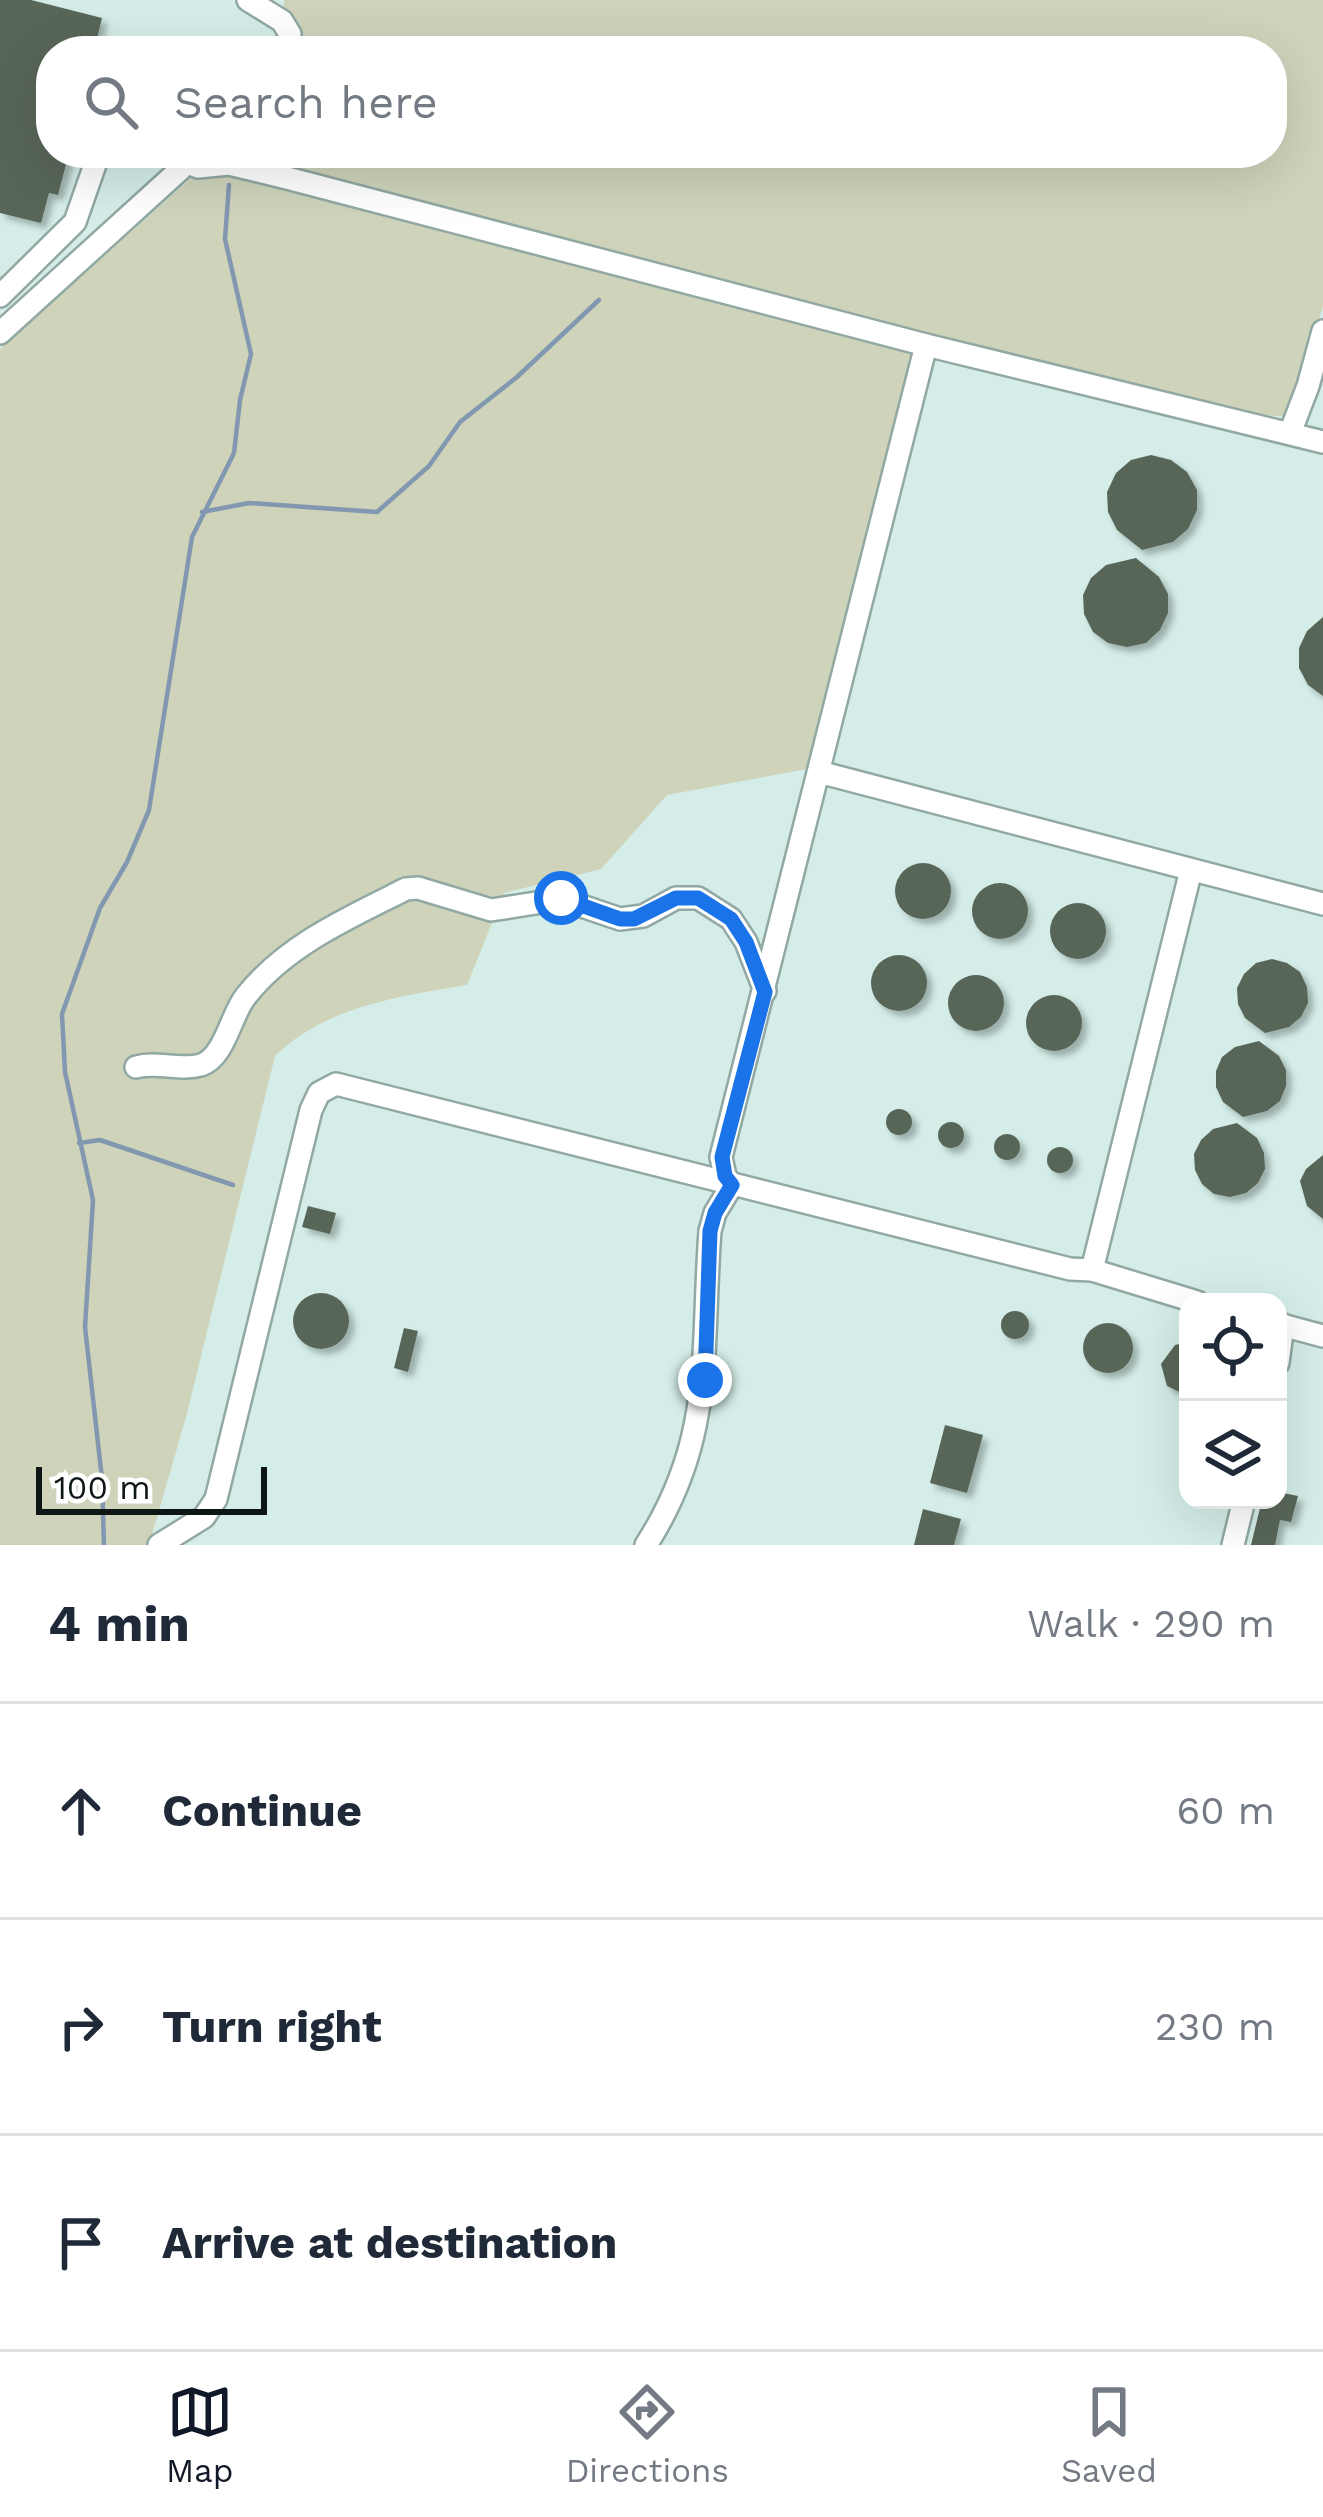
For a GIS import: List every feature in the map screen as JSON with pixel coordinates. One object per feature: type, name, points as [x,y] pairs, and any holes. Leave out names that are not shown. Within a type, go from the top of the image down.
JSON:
[{"type":"street","points":[[248,0],[282,21],[290,36]]},
{"type":"street","points":[[0,296],[75,222],[94,168]]},
{"type":"street","points":[[0,333],[183,168]]},
{"type":"street","points":[[246,168],[926,345],[1323,442]]},
{"type":"street","points":[[1290,434],[1323,331]]},
{"type":"street","points":[[732,1185],[722,1157],[926,345]]},
{"type":"street","points":[[819,772],[1323,904]]},
{"type":"street","points":[[1093,1270],[1191,870]]},
{"type":"street","points":[[136,1067],[202,1064],[215,1054],[244,998],[279,964],[308,941],[406,889],[418,888],[491,910],[561,898],[620,919],[643,916],[676,898],[698,898],[731,919],[746,942],[765,992]]},
{"type":"street","points":[[159,1545],[204,1517],[216,1498],[311,1110],[319,1094],[336,1084],[1070,1269],[1093,1270],[1179,1296]]},
{"type":"street","points":[[646,1545],[691,1450],[705,1380],[710,1231],[732,1185]]},
{"type":"street","points":[[1287,1327],[1323,1336]]},
{"type":"street","points":[[1233,1545],[1242,1509]]},
{"type":"green space","points":[[284,0],[1323,0],[1323,306],[1291,417],[1264,415],[918,333],[807,769],[667,795],[601,869],[504,893],[467,985],[364,1006],[317,1026],[275,1056],[186,1417],[149,1545],[0,1545],[0,349],[202,168],[1287,168],[1287,36],[281,36]]},
{"type":"building","points":[[0,0],[31,0],[102,18],[98,36],[36,36],[36,168],[65,168],[58,195],[49,193],[41,223],[0,213]]},
{"type":"building","points":[[1151,455],[1171,460],[1187,472],[1197,490],[1197,510],[1188,529],[1173,542],[1142,550],[1117,530],[1108,512],[1107,492],[1116,473],[1131,460]]},
{"type":"building","points":[[1136,558],[1159,577],[1168,594],[1168,613],[1160,630],[1146,643],[1127,647],[1108,643],[1093,632],[1084,614],[1083,595],[1091,578],[1106,565]]},
{"type":"building","points":[[1323,617],[1323,696],[1308,685],[1299,668],[1299,648],[1307,631]]},
{"type":"building","points":[[923,863],[943,871],[951,891],[943,911],[923,919],[903,911],[895,891],[903,871]]},
{"type":"building","points":[[1000,883],[1020,891],[1028,911],[1020,931],[1000,939],[980,931],[972,911],[980,891]]},
{"type":"building","points":[[1078,903],[1098,911],[1106,931],[1098,951],[1078,959],[1058,951],[1050,931],[1058,911]]},
{"type":"building","points":[[899,955],[919,963],[927,983],[919,1003],[899,1011],[879,1003],[871,983],[879,963]]},
{"type":"building","points":[[1272,959],[1300,972],[1308,1003],[1289,1027],[1265,1033],[1245,1018],[1237,988],[1256,963]]},
{"type":"building","points":[[976,975],[996,983],[1004,1003],[996,1023],[976,1031],[956,1023],[948,1003],[956,983]]},
{"type":"building","points":[[1054,995],[1074,1003],[1082,1023],[1074,1043],[1054,1051],[1034,1043],[1026,1023],[1034,1003]]},
{"type":"building","points":[[1259,1041],[1279,1056],[1286,1070],[1286,1086],[1280,1101],[1267,1111],[1243,1117],[1223,1102],[1216,1071],[1222,1057],[1235,1047]]},
{"type":"building","points":[[899,1109],[909,1112],[909,1132],[899,1135],[889,1132],[886,1122],[889,1112]]},
{"type":"building","points":[[951,1122],[961,1125],[961,1145],[951,1148],[941,1145],[938,1135],[941,1125]]},
{"type":"building","points":[[1237,1123],[1257,1138],[1265,1169],[1246,1193],[1214,1194],[1195,1170],[1194,1154],[1213,1129]]},
{"type":"building","points":[[1007,1134],[1017,1137],[1017,1157],[1007,1160],[997,1157],[994,1147],[997,1137]]},
{"type":"building","points":[[1060,1147],[1070,1150],[1070,1170],[1060,1173],[1050,1170],[1047,1160],[1050,1150]]},
{"type":"building","points":[[1323,1155],[1323,1219],[1307,1206],[1300,1181]]},
{"type":"building","points":[[308,1206],[336,1213],[330,1234],[302,1227]]},
{"type":"building","points":[[321,1293],[341,1301],[349,1321],[341,1341],[321,1349],[301,1341],[293,1321],[301,1301]]},
{"type":"building","points":[[1015,1311],[1025,1315],[1029,1325],[1025,1335],[1015,1339],[1005,1335],[1001,1325],[1005,1315]]},
{"type":"building","points":[[1108,1323],[1125,1331],[1133,1348],[1125,1365],[1108,1373],[1091,1365],[1083,1348],[1091,1331]]},
{"type":"building","points":[[404,1328],[418,1331],[408,1372],[394,1368]]},
{"type":"building","points":[[1179,1344],[1179,1392],[1167,1386],[1161,1364]]},
{"type":"building","points":[[945,1425],[983,1435],[967,1493],[930,1483]]},
{"type":"building","points":[[1287,1494],[1298,1496],[1291,1522],[1280,1520],[1275,1545],[1251,1545],[1260,1509],[1287,1509]]},
{"type":"building","points":[[923,1509],[961,1519],[954,1545],[914,1545]]},
{"type":"waterway","points":[[104,1545],[102,1479],[85,1327],[93,1200],[65,1072],[62,1014],[100,908],[149,810],[192,537],[234,453],[251,354],[225,239],[229,185]]},
{"type":"waterway","points":[[202,512],[249,503],[377,512],[429,466],[460,422],[517,377],[599,300]]},
{"type":"waterway","points":[[79,1143],[100,1140],[233,1185]]},
{"type":"route","points":[[561,898],[620,919],[643,916],[676,898],[698,898],[731,919],[746,942],[765,992],[722,1157],[721,1166],[732,1185],[710,1231],[705,1380]]}]
